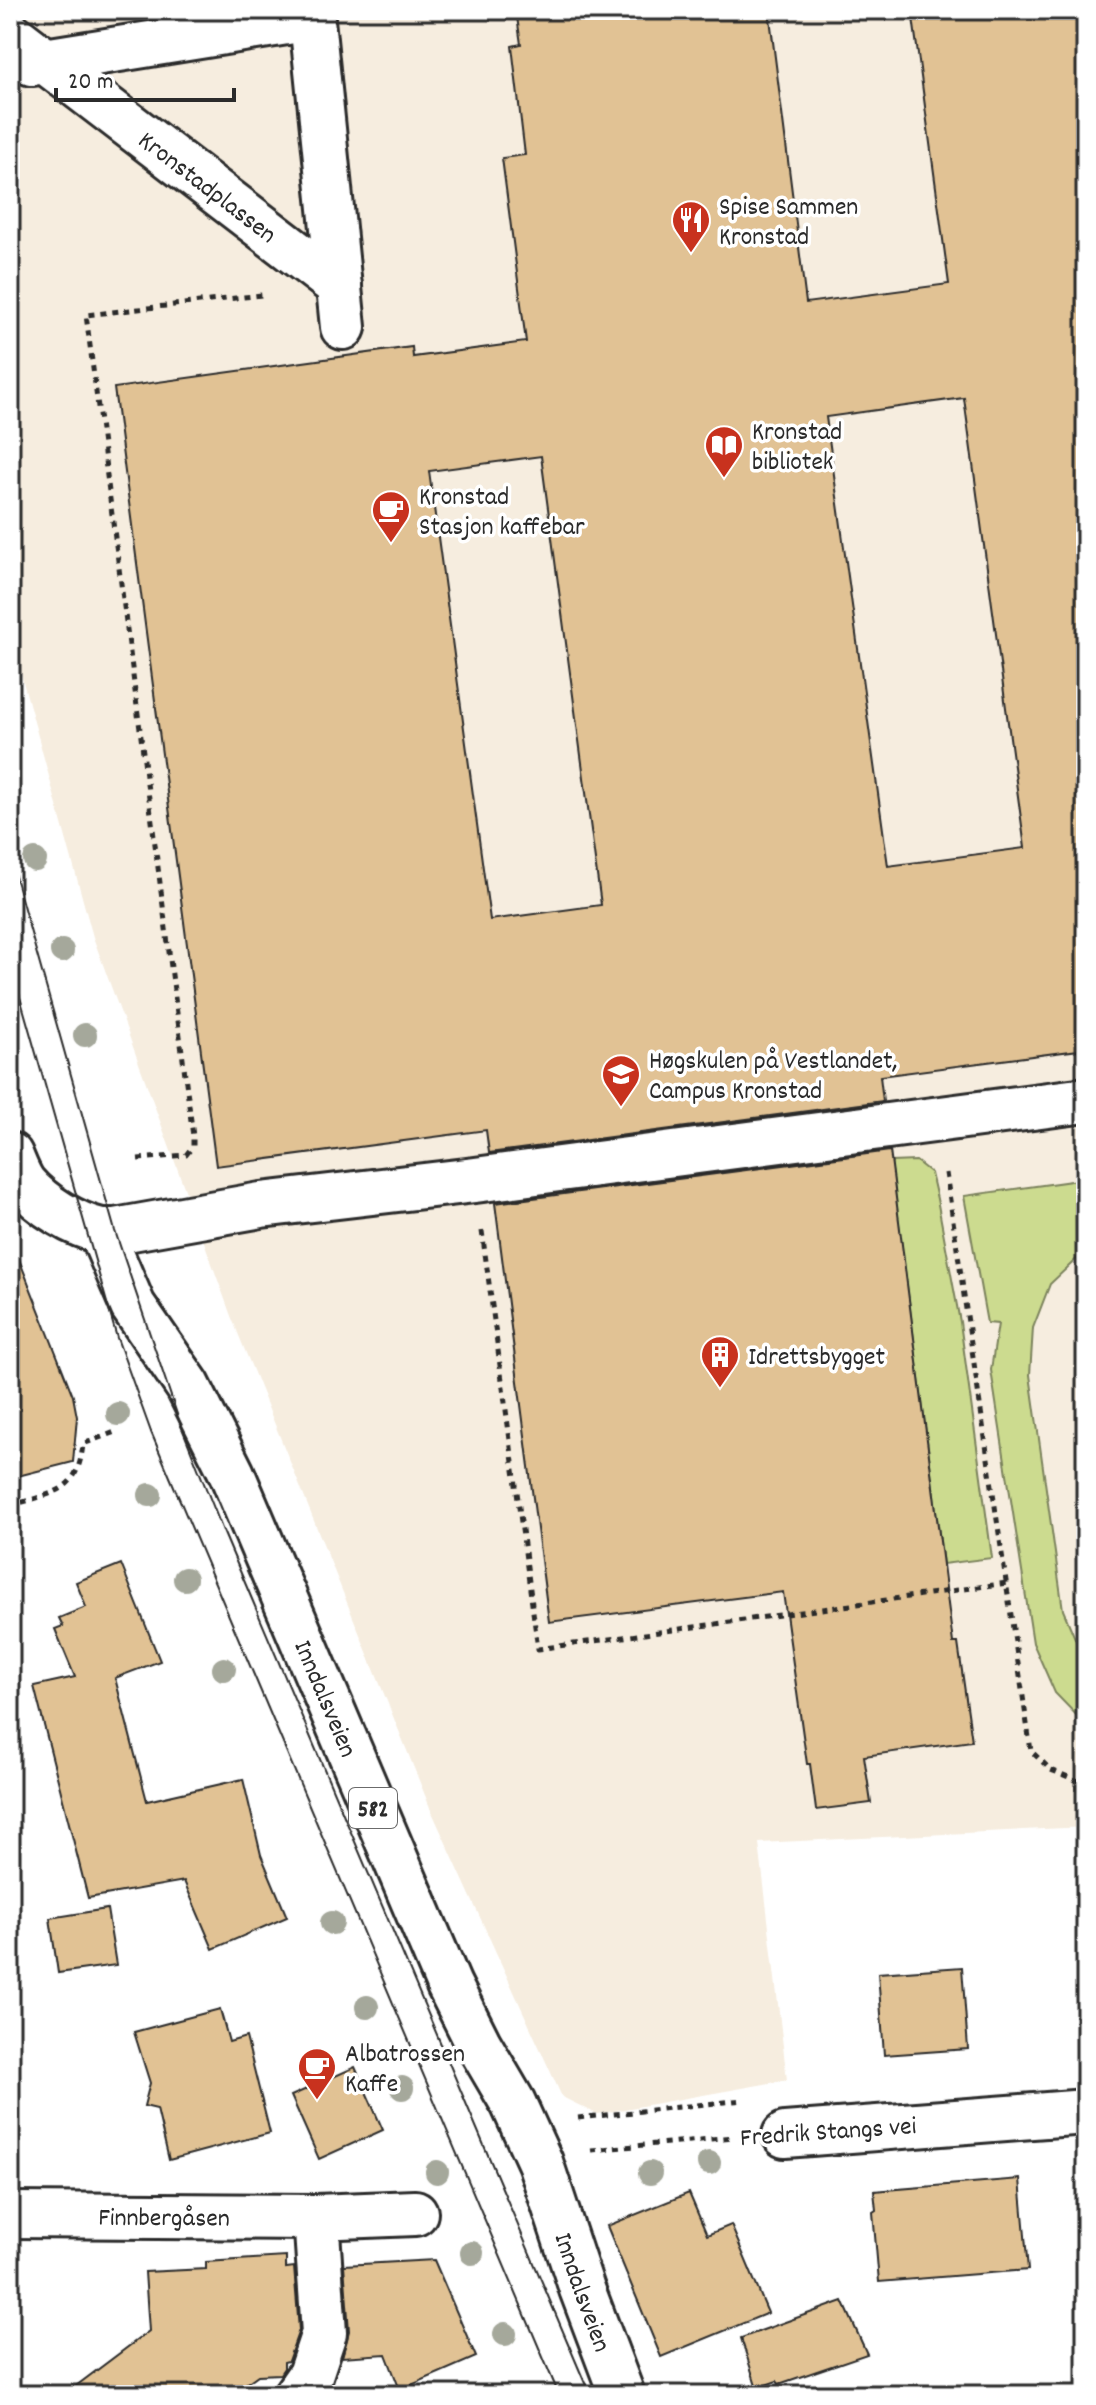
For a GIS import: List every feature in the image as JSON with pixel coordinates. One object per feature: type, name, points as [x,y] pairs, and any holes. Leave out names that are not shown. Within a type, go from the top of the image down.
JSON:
[{"type":"street","points":[[29,63],[312,14],[341,307]]},
{"type":"street","name":"Kronstadplassen","points":[[10,34],[29,63],[341,307]]},
{"type":"street","points":[[14,1175],[41,1199],[84,1227],[115,1231],[261,1205],[1086,1100]]},
{"type":"street","name":"Inndalsveien","points":[[101,1231],[133,1306],[188,1386],[232,1474],[449,1985],[513,2103],[540,2162],[582,2289],[622,2395]]},
{"type":"street","name":"Fredrik Stangs vei","points":[[785,2135],[1086,2112]]},
{"type":"street","points":[[296,2395],[310,2375],[324,2333],[316,2217],[415,2213]]},
{"type":"street","name":"Finnbergåsen","points":[[10,2215],[316,2217]]},
{"type":"path","points":[[138,1159],[186,1155],[193,1146],[193,1136],[86,315],[341,307]]},
{"type":"path","points":[[933,1120],[944,1161],[1031,1751],[1051,1770],[1086,1784]]},
{"type":"path","points":[[475,1180],[538,1649],[1007,1583]]},
{"type":"path","points":[[10,1506],[66,1488],[81,1468],[83,1444],[115,1432]]},
{"type":"path","points":[[571,2118],[757,2099]]},
{"type":"path","name":"Fredrik Stangs vei","points":[[584,2151],[701,2138],[785,2135]]},
{"type":"shaded area","name":"Høgskulen på Vestlandet, Campus Kronstad","points":[[10,10],[1086,10],[1086,1827],[759,1843],[787,2080],[597,2114],[562,2097],[431,1810],[231,1316],[93,937],[10,634]]},
{"type":"green space","points":[[916,1161],[931,1173],[937,1199],[960,1322],[992,1558],[943,1564],[891,1162]]},
{"type":"green space","points":[[1086,1179],[1086,1250],[1050,1284],[1033,1328],[1030,1375],[1063,1610],[1086,1664],[1086,1725],[1055,1693],[1033,1643],[991,1370],[998,1324],[987,1323],[964,1196]]},
{"type":"building","points":[[516,10],[769,10],[806,303],[949,284],[912,10],[1086,10],[1086,1049],[880,1076],[883,1101],[489,1153],[486,1130],[216,1166],[114,388],[412,347],[413,357],[526,342],[502,158],[525,155],[512,46],[521,44]],"holes":[[[964,398],[1025,848],[888,866],[826,417]],[[541,456],[601,905],[490,920],[429,471]]]},
{"type":"building","name":"Idrettsbygget","points":[[890,1151],[953,1643],[958,1643],[972,1741],[864,1756],[871,1803],[816,1810],[783,1592],[549,1622],[495,1203]]},
{"type":"building","points":[[10,1244],[13,1244],[73,1396],[77,1417],[73,1462],[10,1478]]},
{"type":"building","points":[[121,1564],[160,1661],[115,1678],[147,1801],[243,1779],[261,1855],[287,1917],[213,1949],[184,1881],[88,1898],[34,1686],[75,1677],[55,1629],[63,1626],[59,1618],[86,1607],[76,1582]]},
{"type":"building","points":[[107,1909],[116,1965],[58,1973],[50,1918]]},
{"type":"building","points":[[962,1967],[968,2049],[884,2055],[878,1973]]},
{"type":"building","points":[[220,2009],[229,2042],[246,2037],[270,2133],[169,2160],[157,2109],[144,2106],[150,2083],[134,2032]]},
{"type":"building","points":[[355,2067],[383,2130],[319,2159],[291,2096]]},
{"type":"building","points":[[1020,2179],[1028,2270],[879,2282],[874,2191]]},
{"type":"building","points":[[689,2193],[707,2235],[731,2225],[768,2313],[661,2357],[607,2226]]},
{"type":"building","points":[[286,2257],[286,2268],[294,2267],[299,2330],[280,2374],[258,2375],[230,2395],[64,2395],[149,2331],[145,2272],[206,2269],[206,2262]]},
{"type":"building","points":[[434,2260],[476,2357],[400,2390],[386,2354],[342,2357],[349,2331],[344,2265]]},
{"type":"building","points":[[843,2301],[867,2354],[779,2384],[777,2381],[757,2388],[741,2338]]},
{"type":"tram line","points":[[10,859],[115,1231],[180,1423],[590,2395]]},
{"type":"tram line","points":[[10,962],[117,1338],[151,1432],[559,2395]]},
{"type":"place","name":"Spise Sammen Kronstad","points":[[691,254]]},
{"type":"place","name":"Kronstad bibliotek","points":[[724,479]]},
{"type":"place","name":"Kronstad Stasjon kaffebar","points":[[391,544]]},
{"type":"place","name":"Høgskulen på Vestlandet, Campus Kronstad","points":[[621,1108]]},
{"type":"place","name":"Idrettsbygget","points":[[720,1389]]},
{"type":"place","name":"Albatrossen Kaffe","points":[[317,2101]]}]
